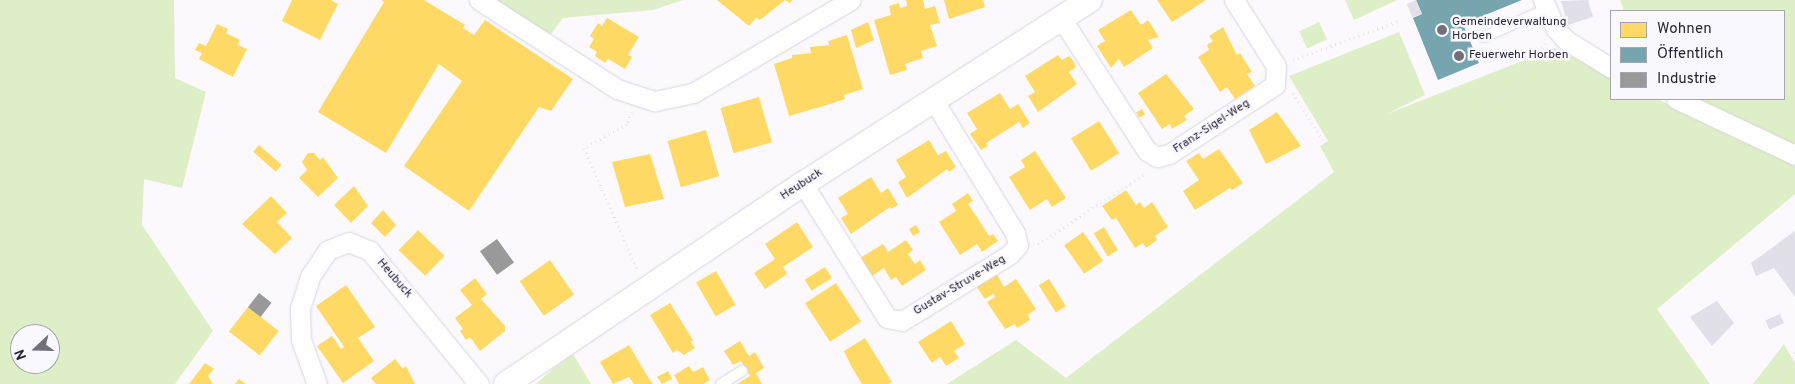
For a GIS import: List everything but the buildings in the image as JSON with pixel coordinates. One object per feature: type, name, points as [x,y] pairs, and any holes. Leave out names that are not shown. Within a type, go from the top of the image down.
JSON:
[{"type":"street","points":[[479,0],[538,36],[617,89],[639,98],[655,101],[693,93],[851,0]]},
{"type":"street","name":"Heubuck","points":[[516,381],[646,289],[803,184],[1090,0]]},
{"type":"street","points":[[1234,0],[1276,73]]},
{"type":"street","points":[[1545,5],[1556,29],[1566,40],[1610,67]]},
{"type":"street","name":"Franz-Sigel-Weg","points":[[1062,18],[1147,151],[1157,157],[1170,154],[1275,86],[1276,73]]},
{"type":"street","name":"Gustav-Struve-Weg","points":[[803,184],[887,318],[902,321],[1009,255],[1018,245],[1015,233],[933,99]]},
{"type":"street","points":[[1678,100],[1795,155]]},
{"type":"street","name":"Heubuck","points":[[317,384],[301,340],[300,308],[311,275],[328,250],[349,242],[370,251],[478,384]]},
{"type":"lane","points":[[1484,37],[1545,5]]},
{"type":"lane","points":[[721,384],[742,371]]},
{"type":"path","points":[[538,36],[556,11],[634,9],[665,0]]},
{"type":"path","points":[[1325,144],[1288,84],[1276,73],[1400,20]]},
{"type":"path","points":[[1475,118],[1508,92],[1556,29]]},
{"type":"path","points":[[639,98],[627,124],[584,148],[646,289]]},
{"type":"path","points":[[1018,245],[1035,245],[1151,170],[1157,157]]},
{"type":"path","points":[[1778,384],[1782,369],[1795,351]]},
{"type":"green space","points":[[0,0],[174,0],[175,78],[206,92],[182,188],[144,179],[142,225],[213,331],[175,384],[0,384]]},
{"type":"green space","points":[[484,0],[683,0],[653,10],[563,18],[551,34]]},
{"type":"green space","points":[[1345,0],[1397,0],[1354,20]]},
{"type":"green space","points":[[1620,0],[1795,0],[1795,147],[1699,100],[1785,100],[1785,10],[1624,10]]},
{"type":"green space","points":[[1319,22],[1327,39],[1307,49],[1299,31]]},
{"type":"green space","points":[[1399,32],[1425,95],[1387,114],[1555,48],[1610,76],[1610,100],[1659,100],[1795,163],[1795,194],[1657,309],[1710,384],[947,384],[1016,340],[1066,378],[1334,172],[1320,146],[1328,141],[1289,76]]},
{"type":"green space","points":[[1784,344],[1795,363],[1795,384],[1753,384]]},
{"type":"green space","points":[[573,354],[591,384],[536,384],[555,367]]},
{"type":"place","name":"Gemeindeverwaltung Horben","points":[[1442,30]]},
{"type":"place","name":"Feuerwehr Horben","points":[[1459,56]]}]
